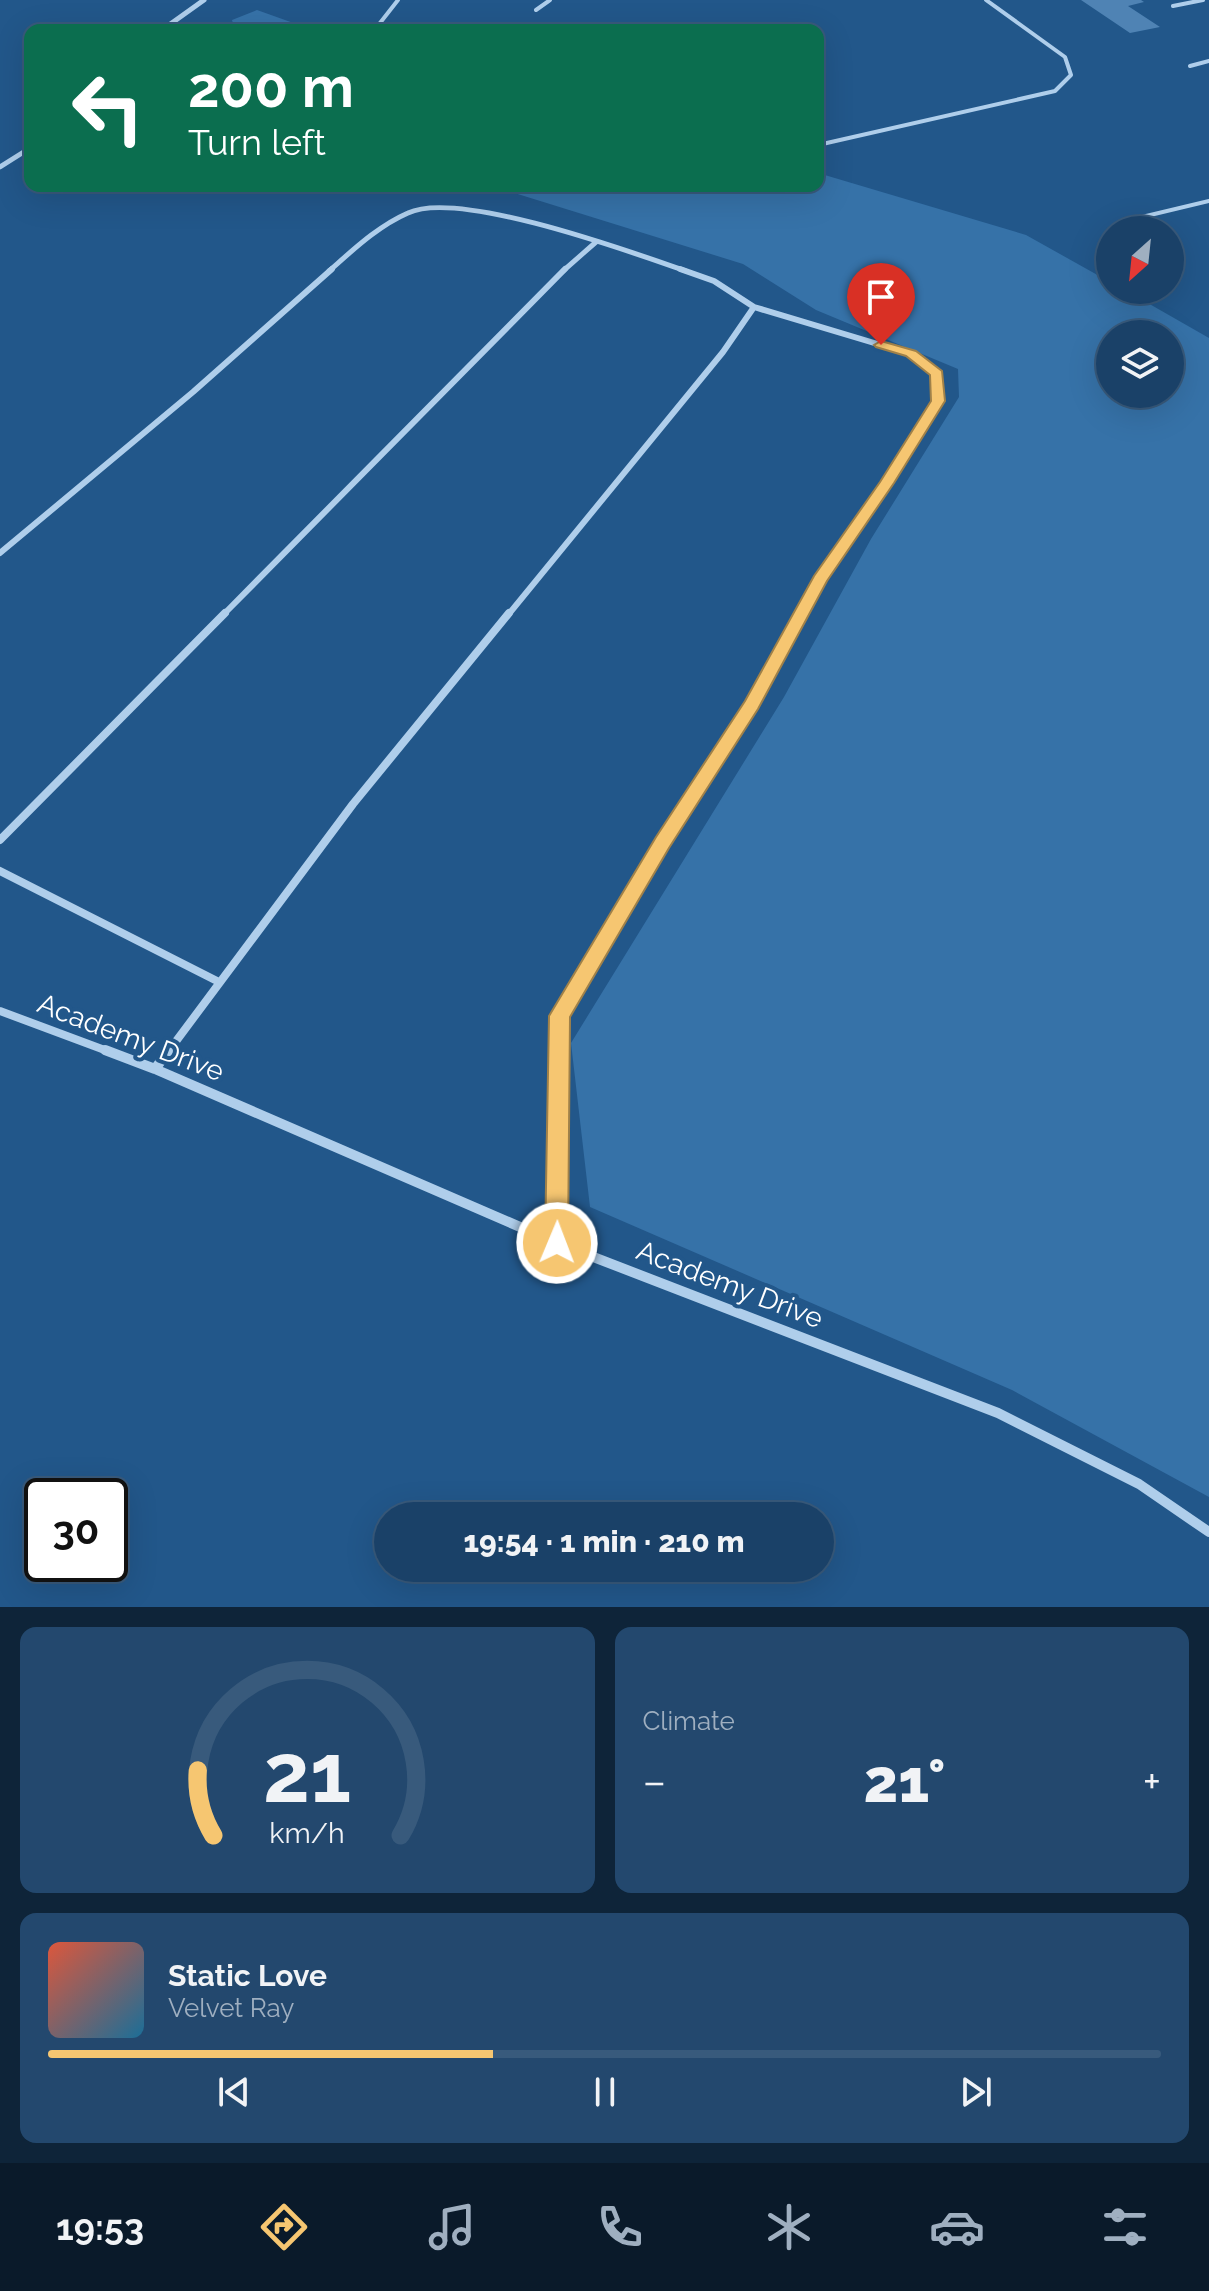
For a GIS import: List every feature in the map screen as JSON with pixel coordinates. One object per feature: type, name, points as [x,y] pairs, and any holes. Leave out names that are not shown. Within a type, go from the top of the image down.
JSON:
[{"type":"street","points":[[170,24],[204,0]]},
{"type":"street","points":[[0,167],[24,152]]},
{"type":"street","points":[[0,553],[193,392],[367,238],[410,211],[457,207],[493,213],[596,242],[703,276],[754,307],[911,354],[937,374],[938,401],[820,580],[752,704],[662,842],[560,1016],[557,1243]]},
{"type":"street","points":[[0,840],[555,278],[596,242]]},
{"type":"street","points":[[155,1069],[353,804],[723,352],[754,307]]},
{"type":"street","points":[[0,871],[219,982]]},
{"type":"street","name":"Academy Drive","points":[[0,1011],[155,1069],[557,1243],[998,1413],[1139,1484],[1209,1532]]},
{"type":"lane","points":[[381,24],[398,0]]},
{"type":"lane","points":[[536,10],[550,0]]},
{"type":"lane","points":[[824,144],[1055,91],[1071,75],[1065,57],[986,0]]},
{"type":"lane","points":[[1173,6],[1203,0]]},
{"type":"lane","points":[[1190,66],[1209,61]]},
{"type":"lane","points":[[1146,216],[1209,201]]},
{"type":"shaded area","points":[[257,10],[296,24],[233,24],[232,20]]},
{"type":"shaded area","points":[[824,175],[1026,235],[1096,274],[1096,304],[1150,304],[1178,320],[1096,320],[1096,408],[1184,408],[1184,324],[1209,338],[1209,1497],[1012,1390],[590,1207],[571,1043],[784,697],[871,539],[959,397],[958,369],[816,310],[743,264],[511,192],[824,192]]},
{"type":"building","points":[[1081,0],[1141,0],[1144,2],[1128,6],[1160,27],[1130,33]]},
{"type":"route","points":[[557,1243],[560,1016],[662,842],[752,704],[820,580],[938,401],[937,374],[911,354],[881,345]]}]
